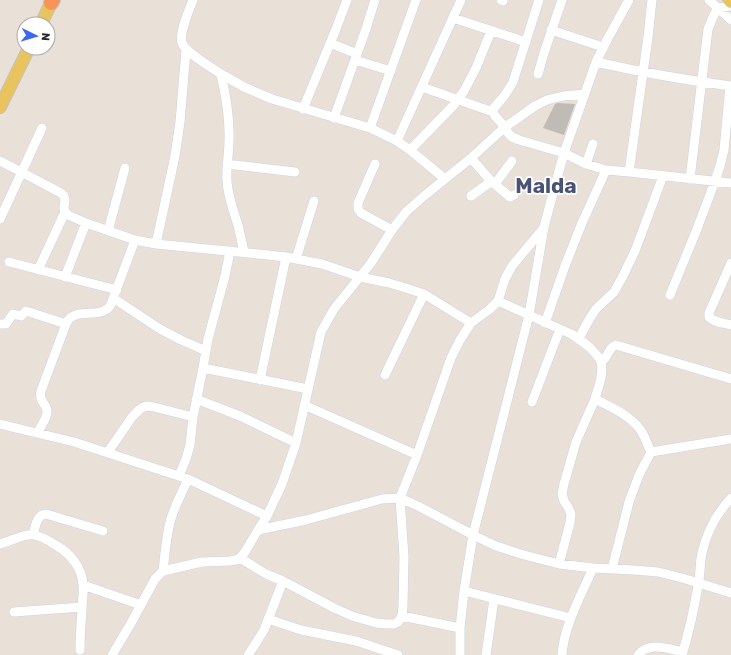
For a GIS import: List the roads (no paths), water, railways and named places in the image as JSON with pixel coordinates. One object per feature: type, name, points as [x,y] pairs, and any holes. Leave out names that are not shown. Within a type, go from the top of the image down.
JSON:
[{"type":"main road","points":[[44,16],[52,1]]},
{"type":"main road","points":[[0,107],[25,56]]},
{"type":"street","points":[[193,0],[182,32],[182,42],[186,50],[221,74],[244,87],[272,99],[370,128],[397,141],[445,179]]},
{"type":"street","points":[[303,109],[347,0]]},
{"type":"street","points":[[334,118],[366,29],[374,0]]},
{"type":"street","points":[[370,128],[416,0]]},
{"type":"street","points":[[397,141],[461,0]]},
{"type":"street","points":[[493,112],[494,108],[505,95],[513,82],[540,0]]},
{"type":"street","points":[[538,74],[551,30],[562,0]]},
{"type":"street","points":[[460,655],[460,628],[464,591],[473,535],[529,316],[544,227],[564,153],[584,94],[603,47],[629,0]]},
{"type":"street","points":[[629,172],[652,0]]},
{"type":"street","points":[[710,0],[731,20]]},
{"type":"street","points":[[718,8],[731,6]]},
{"type":"street","points":[[690,179],[708,29],[718,8]]},
{"type":"street","points":[[453,18],[526,42]]},
{"type":"street","points":[[551,30],[603,47]]},
{"type":"street","points":[[410,150],[458,100],[476,68],[490,31]]},
{"type":"street","points":[[330,43],[356,57],[391,71]]},
{"type":"street","points":[[156,244],[176,149],[180,122],[186,50]]},
{"type":"street","points":[[596,62],[643,72],[731,86],[724,150],[715,181],[670,295]]},
{"type":"street","points":[[221,74],[226,95],[229,120],[227,181],[229,196],[244,252]]},
{"type":"street","points":[[422,87],[493,112],[508,133],[519,140],[564,153],[586,164],[606,170],[731,183]]},
{"type":"street","points":[[112,655],[155,579],[163,571],[202,562],[230,561],[240,558],[268,516],[282,484],[296,443],[321,332],[334,309],[371,263],[392,230],[406,212],[505,127],[535,106],[547,100],[563,96],[584,94]]},
{"type":"street","points":[[0,219],[42,128]]},
{"type":"street","points":[[586,164],[593,144]]},
{"type":"street","points":[[470,158],[492,182],[510,197],[514,195]]},
{"type":"street","points":[[0,161],[64,196],[65,212],[38,270]]},
{"type":"street","points":[[471,196],[492,182],[512,161]]},
{"type":"street","points":[[227,164],[294,172]]},
{"type":"street","points":[[375,164],[358,203],[358,209],[361,213],[392,230]]},
{"type":"street","points":[[108,231],[125,168]]},
{"type":"street","points":[[545,322],[582,223],[606,170]]},
{"type":"street","points":[[580,338],[596,309],[614,292],[622,278],[635,251],[663,176]]},
{"type":"street","points":[[296,259],[314,201]]},
{"type":"street","points":[[65,212],[68,215],[86,223],[135,240],[156,244],[286,257],[322,264],[360,277],[409,288],[424,294],[471,323]]},
{"type":"street","points":[[65,277],[86,223]]},
{"type":"street","points":[[240,558],[266,574],[283,581],[334,608],[358,618],[376,623],[394,624],[398,622],[402,616],[403,606],[404,557],[400,498],[417,455],[451,358],[471,323],[498,301],[505,279],[512,266],[544,227]]},
{"type":"street","points":[[38,432],[47,414],[47,410],[40,397],[41,391],[66,324],[69,319],[83,313],[107,310],[115,294],[135,240]]},
{"type":"street","points":[[163,571],[166,539],[170,520],[184,477],[196,399],[208,339],[225,276],[230,251]]},
{"type":"street","points":[[260,380],[286,257]]},
{"type":"street","points":[[9,262],[65,277],[115,294],[160,329],[206,352]]},
{"type":"street","points":[[731,263],[709,313],[709,317],[716,322],[731,325]]},
{"type":"street","points":[[385,375],[424,294]]},
{"type":"street","points":[[498,301],[580,338],[595,353],[601,362],[602,372],[595,399],[576,442],[564,484],[562,494],[570,514],[570,523],[559,564]]},
{"type":"street","points":[[0,324],[6,324],[12,314],[21,316],[28,311],[66,324]]},
{"type":"street","points":[[532,402],[560,329]]},
{"type":"street","points":[[601,362],[607,357],[612,347],[616,345],[731,378]]},
{"type":"street","points":[[203,368],[308,389]]},
{"type":"street","points":[[196,399],[240,416],[296,443]]},
{"type":"street","points":[[595,399],[615,409],[630,419],[642,433],[651,452]]},
{"type":"street","points":[[304,405],[417,455]]},
{"type":"street","points":[[108,452],[132,417],[140,409],[146,406],[193,417]]},
{"type":"street","points":[[0,424],[38,432],[74,442],[184,477],[268,516]]},
{"type":"street","points":[[651,452],[731,439]]},
{"type":"street","points":[[612,569],[639,474],[651,452]]},
{"type":"street","points":[[258,530],[306,520],[382,499],[400,498],[496,546],[524,555],[559,564],[593,568],[658,572],[731,593]]},
{"type":"street","points":[[638,655],[646,648],[652,647],[683,653],[690,628],[702,556],[708,534],[718,514],[731,498]]},
{"type":"street","points":[[33,534],[38,517],[46,514],[103,531]]},
{"type":"street","points":[[0,544],[22,536],[33,534],[45,538],[66,551],[74,560],[80,570],[83,585],[80,650]]},
{"type":"street","points":[[562,655],[564,640],[571,618],[593,568]]},
{"type":"street","points":[[248,655],[264,630],[283,581]]},
{"type":"street","points":[[83,585],[141,605]]},
{"type":"street","points":[[464,591],[571,618]]},
{"type":"street","points":[[486,655],[494,599]]},
{"type":"street","points":[[14,612],[82,607]]},
{"type":"street","points":[[402,616],[460,628]]},
{"type":"street","points":[[268,619],[301,630],[356,642],[398,655]]},
{"type":"district","name":"Malda","points":[[546,185]]}]
